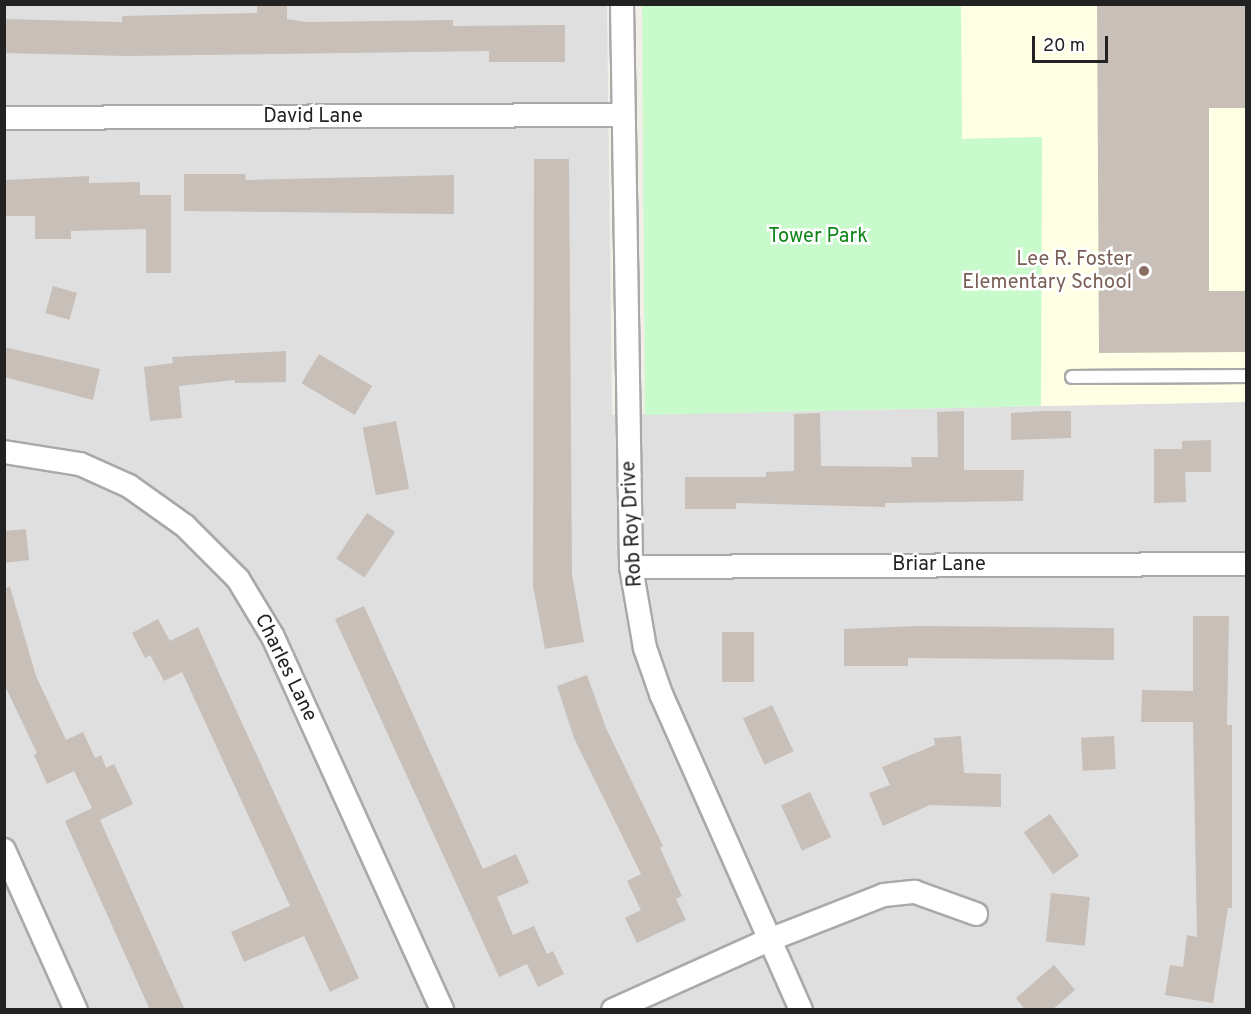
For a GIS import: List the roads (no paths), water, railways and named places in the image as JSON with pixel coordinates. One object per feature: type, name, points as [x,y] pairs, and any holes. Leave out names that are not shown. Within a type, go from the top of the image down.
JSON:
[{"type":"street","name":"Rob Roy Drive","points":[[622,4],[631,567],[645,648],[662,694],[801,1010]]},
{"type":"street","name":"David Lane","points":[[4,118],[622,115]]},
{"type":"street","name":"Charles Lane","points":[[4,452],[80,464],[129,486],[204,542],[238,579],[273,637],[442,1010]]},
{"type":"street","name":"Briar Lane","points":[[631,567],[1246,564]]},
{"type":"street","points":[[4,850],[76,1010]]},
{"type":"street","points":[[613,1010],[769,940],[884,895],[915,892],[976,914]]},
{"type":"lane","points":[[1072,376],[1246,376]]},
{"type":"place","name":"Lee R. Foster Elementary School","points":[[1144,271]]},
{"type":"park label","name":"Tower Park","points":[[818,237]]}]
